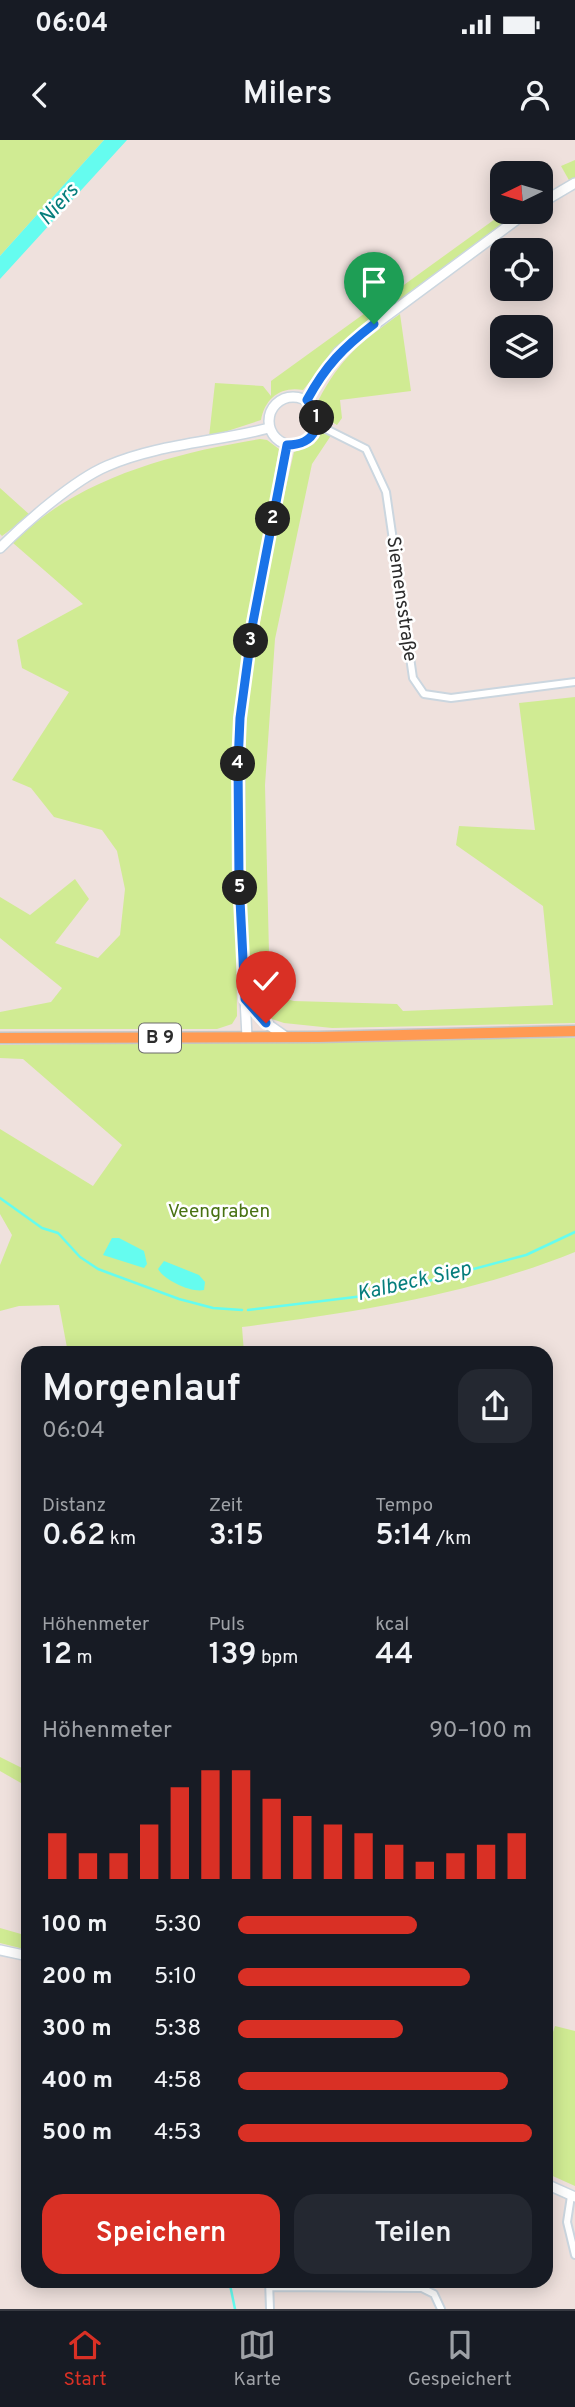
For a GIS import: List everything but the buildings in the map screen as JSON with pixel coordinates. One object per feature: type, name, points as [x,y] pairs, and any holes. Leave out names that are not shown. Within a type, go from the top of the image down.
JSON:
[{"type":"main road","name":"B 9","points":[[0,1038],[286,1037],[575,1031]]},
{"type":"street","points":[[553,196],[575,184]]},
{"type":"street","points":[[307,400],[338,352],[511,224]]},
{"type":"street","points":[[293,396],[307,400],[316,411],[318,425],[312,438],[301,445],[287,445],[275,439],[269,428],[270,412],[279,400],[293,396]]},
{"type":"street","name":"Siemensstraße","points":[[318,425],[366,449],[386,492],[413,678],[424,694],[451,698],[575,682]]},
{"type":"street","points":[[0,548],[17,531],[105,466],[161,449],[269,428]]},
{"type":"street","points":[[247,1037],[239,880],[240,718],[253,622],[287,445]]},
{"type":"street","points":[[245,999],[266,1023],[286,1037]]},
{"type":"street","points":[[0,1950],[21,1954]]},
{"type":"street","points":[[553,2187],[573,2197],[567,2222],[575,2255]]},
{"type":"street","points":[[269,2288],[270,2309]]},
{"type":"street","points":[[422,2288],[434,2294],[442,2309]]},
{"type":"green space","points":[[0,140],[104,140],[0,256]]},
{"type":"green space","points":[[575,160],[575,179],[570,182],[561,166]]},
{"type":"green space","points":[[490,223],[506,224],[334,352],[303,390],[288,390],[275,395],[266,405],[261,420],[209,437],[215,383],[263,386],[271,396],[271,381]]},
{"type":"green space","points":[[400,314],[411,391],[340,400],[342,418],[337,425],[325,418],[318,401],[335,373],[353,351]]},
{"type":"green space","points":[[324,427],[334,431],[312,464],[275,639],[265,785],[270,995],[294,1001],[397,1004],[403,1011],[553,1005],[543,906],[456,845],[459,826],[535,830],[519,703],[575,697],[575,1023],[332,1028],[284,1023],[263,1016],[256,1007],[250,981],[243,862],[244,720],[273,544],[294,452],[314,444]]},
{"type":"green space","points":[[260,439],[267,440],[279,449],[243,654],[234,768],[237,1016],[232,1024],[217,1029],[0,1029],[0,1012],[51,1002],[62,988],[0,938],[0,897],[30,915],[75,879],[89,899],[55,943],[98,958],[120,935],[125,889],[117,851],[102,830],[54,817],[31,788],[12,780],[69,692],[22,668],[17,640],[83,604],[13,543],[38,520],[96,485],[161,461]]},
{"type":"green space","points":[[0,488],[30,515],[2,536],[0,534]]},
{"type":"green space","name":"Veengraben","points":[[575,1038],[575,1252],[535,1267],[453,1291],[369,1308],[242,1327],[243,1346],[67,1346],[59,1305],[19,1306],[0,1311],[0,1265],[12,1235],[0,1214],[0,1129],[93,1186],[122,1145],[23,1059],[0,1058],[0,1045]]},
{"type":"green space","points":[[0,1757],[21,1768],[21,1783],[0,1771]]},
{"type":"green space","points":[[0,1928],[21,1934],[21,1948],[0,1943]]},
{"type":"green space","points":[[555,2026],[575,2031],[575,2186],[553,2176]]},
{"type":"water","name":"Niers","points":[[104,140],[127,140],[0,279],[0,256]]},
{"type":"water","points":[[112,1238],[119,1238],[144,1251],[147,1264],[144,1268],[103,1255]]},
{"type":"water","points":[[164,1261],[199,1275],[205,1282],[204,1290],[185,1288],[166,1277],[158,1269]]},
{"type":"waterway","name":"Kalbeck Siep","points":[[0,1198],[42,1228],[58,1233],[80,1257],[98,1269],[179,1299],[213,1308],[242,1310]]},
{"type":"waterway","name":"Kalbeck Siep","points":[[248,1310],[380,1294],[526,1255],[575,1232]]},
{"type":"waterway","points":[[231,2288],[235,2309]]},
{"type":"route","points":[[266,1023],[245,999],[239,880],[240,718],[253,622],[287,445],[301,445],[312,438],[318,425],[316,411],[307,400],[319,377],[338,352],[374,324]]}]
